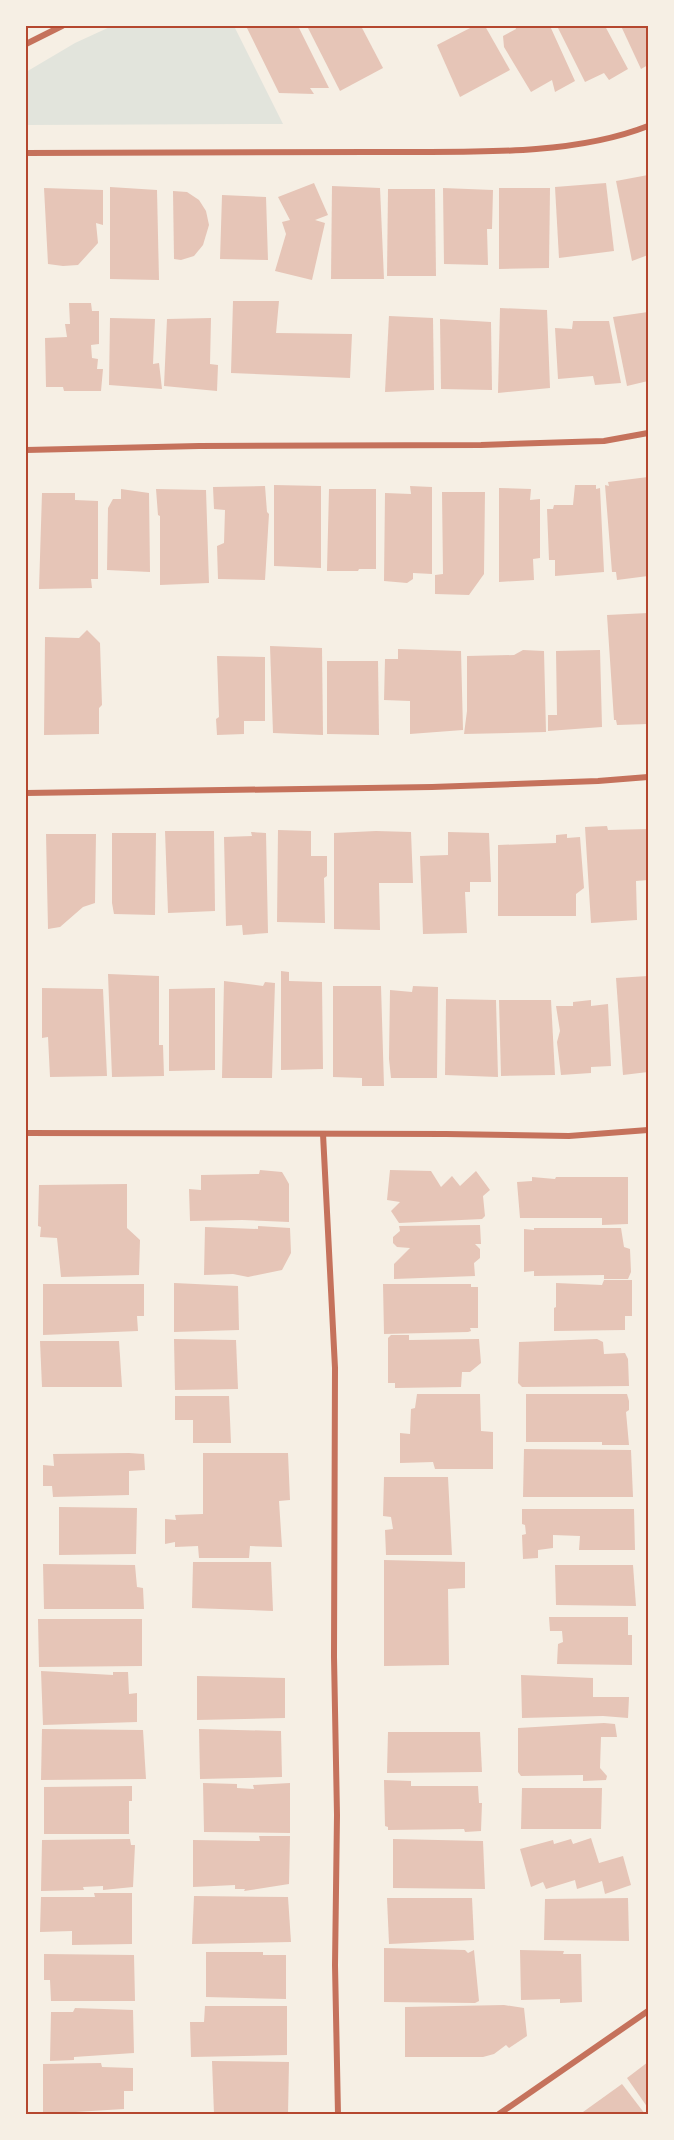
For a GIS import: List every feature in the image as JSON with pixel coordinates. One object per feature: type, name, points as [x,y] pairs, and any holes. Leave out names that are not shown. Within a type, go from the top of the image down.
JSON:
[{"type":"street","points":[[26,44],[62,26]]},
{"type":"street","points":[[26,153],[466,151],[564,147],[627,134],[648,126]]},
{"type":"street","points":[[26,450],[503,444],[604,441],[648,433]]},
{"type":"street","points":[[26,793],[432,787],[648,777]]},
{"type":"street","points":[[26,1133],[569,1136],[648,1130]]},
{"type":"street","points":[[323,1134],[335,1368],[334,1657],[337,1815],[335,1965],[338,2115]]},
{"type":"street","points":[[499,2115],[648,2011]]},
{"type":"shaded area","points":[[112,26],[234,26],[283,124],[27,125],[26,72],[75,43]]},
{"type":"building","points":[[246,26],[298,26],[329,88],[310,88],[314,94],[279,93]]},
{"type":"building","points":[[307,26],[361,26],[383,68],[340,91]]},
{"type":"building","points":[[474,26],[485,26],[510,70],[460,97],[437,45]]},
{"type":"building","points":[[515,26],[550,26],[575,81],[555,92],[552,80],[531,92],[504,47],[503,36],[516,29]]},
{"type":"building","points":[[557,26],[605,26],[628,69],[609,80],[604,73],[585,82]]},
{"type":"building","points":[[621,26],[648,26],[648,65],[641,69]]},
{"type":"building","points":[[648,175],[648,255],[632,261],[616,181]]},
{"type":"building","points":[[314,183],[328,215],[315,220],[325,223],[312,280],[275,271],[286,234],[282,222],[290,220],[278,197]]},
{"type":"building","points":[[606,183],[614,251],[559,258],[555,187]]},
{"type":"building","points":[[332,186],[380,188],[384,279],[331,279]]},
{"type":"building","points":[[110,187],[157,190],[159,280],[110,279]]},
{"type":"building","points":[[44,188],[103,190],[103,225],[96,223],[98,243],[78,265],[48,264]]},
{"type":"building","points":[[443,188],[493,190],[492,229],[487,229],[488,265],[444,264]]},
{"type":"building","points":[[499,188],[550,188],[549,268],[499,269]]},
{"type":"building","points":[[388,189],[435,189],[436,276],[387,276]]},
{"type":"building","points":[[173,191],[187,192],[199,200],[206,211],[209,225],[203,245],[194,256],[181,260],[174,259]]},
{"type":"building","points":[[222,195],[266,197],[268,260],[220,259]]},
{"type":"building","points":[[233,301],[279,301],[276,333],[352,334],[350,378],[231,373]]},
{"type":"building","points":[[69,303],[91,303],[92,311],[99,311],[99,344],[91,345],[92,358],[98,359],[97,369],[103,369],[101,391],[64,391],[63,387],[46,387],[45,338],[67,337],[65,324],[70,324]]},
{"type":"building","points":[[500,308],[547,310],[550,388],[498,393]]},
{"type":"building","points":[[648,312],[648,381],[627,386],[613,317]]},
{"type":"building","points":[[389,316],[433,318],[434,390],[385,392]]},
{"type":"building","points":[[110,318],[155,319],[153,364],[159,363],[162,389],[109,385]]},
{"type":"building","points":[[211,318],[210,364],[218,365],[217,391],[164,386],[167,319]]},
{"type":"building","points":[[440,319],[491,322],[492,390],[441,389]]},
{"type":"building","points":[[573,321],[609,321],[621,383],[595,385],[593,376],[558,379],[555,328],[572,329]]},
{"type":"building","points":[[648,477],[648,576],[617,580],[616,572],[612,572],[605,485],[609,486],[608,482]]},
{"type":"building","points":[[274,485],[321,486],[321,568],[274,566]]},
{"type":"building","points":[[575,485],[596,485],[596,489],[600,488],[604,572],[555,576],[555,560],[549,560],[547,509],[553,509],[554,505],[573,505]]},
{"type":"building","points":[[265,486],[269,514],[265,580],[218,579],[217,546],[224,543],[225,510],[214,509],[213,487]]},
{"type":"building","points":[[410,486],[432,487],[432,574],[413,573],[413,579],[407,583],[384,581],[385,493],[411,494]]},
{"type":"building","points":[[499,488],[531,489],[530,500],[540,499],[540,558],[533,559],[534,580],[499,582]]},
{"type":"building","points":[[121,489],[149,493],[150,572],[107,570],[108,508],[113,499],[121,499]]},
{"type":"building","points":[[156,489],[206,490],[209,583],[160,585],[160,516],[158,515]]},
{"type":"building","points":[[329,489],[376,489],[376,569],[327,571]]},
{"type":"building","points":[[442,492],[485,492],[484,574],[469,595],[435,594],[435,575],[443,574]]},
{"type":"building","points":[[42,493],[75,493],[75,500],[98,501],[98,579],[91,579],[92,588],[39,589]]},
{"type":"building","points":[[648,613],[648,724],[617,725],[614,720],[607,615]]},
{"type":"building","points":[[87,630],[100,643],[102,705],[99,708],[99,734],[44,735],[45,637],[79,638]]},
{"type":"building","points":[[270,646],[322,648],[323,735],[273,733]]},
{"type":"building","points":[[398,649],[461,651],[463,730],[410,734],[410,701],[384,700],[385,659],[398,659]]},
{"type":"building","points":[[523,650],[544,651],[546,732],[464,734],[467,711],[467,656],[514,655]]},
{"type":"building","points":[[600,650],[602,727],[548,731],[548,715],[557,715],[556,651]]},
{"type":"building","points":[[217,656],[265,657],[265,721],[244,721],[244,734],[217,735],[216,719],[219,717]]},
{"type":"building","points":[[327,661],[378,661],[379,735],[327,734]]},
{"type":"building","points":[[607,826],[608,830],[648,829],[648,880],[636,881],[637,920],[591,923],[585,827]]},
{"type":"building","points":[[278,830],[311,831],[311,856],[327,856],[327,876],[324,878],[325,923],[277,922]]},
{"type":"building","points":[[165,831],[214,831],[215,911],[168,913]]},
{"type":"building","points":[[251,832],[266,833],[268,933],[243,935],[242,925],[226,926],[224,837],[252,836]]},
{"type":"building","points":[[411,832],[413,883],[379,883],[380,930],[334,929],[334,833]]},
{"type":"building","points":[[448,832],[489,833],[491,882],[470,882],[470,892],[465,892],[467,933],[423,934],[420,856],[448,855]]},
{"type":"building","points":[[112,833],[156,833],[155,915],[114,914]]},
{"type":"building","points":[[46,834],[96,834],[95,903],[83,907],[60,927],[48,929]]},
{"type":"building","points":[[567,834],[567,838],[580,837],[584,888],[576,894],[576,916],[498,916],[498,845],[556,843],[556,835]]},
{"type":"building","points":[[281,971],[289,972],[289,981],[322,982],[323,1069],[281,1070]]},
{"type":"building","points":[[108,974],[159,976],[159,1045],[163,1045],[164,1076],[112,1077]]},
{"type":"building","points":[[648,976],[648,1072],[623,1075],[616,978]]},
{"type":"building","points":[[224,981],[263,986],[265,982],[275,983],[272,1078],[222,1078]]},
{"type":"building","points":[[333,986],[381,986],[384,1086],[362,1086],[362,1078],[333,1077]]},
{"type":"building","points":[[413,986],[438,987],[437,1078],[391,1078],[390,990],[412,992]]},
{"type":"building","points":[[42,988],[103,989],[107,1076],[50,1077],[48,1037],[42,1038]]},
{"type":"building","points":[[215,988],[215,1070],[169,1071],[169,989]]},
{"type":"building","points":[[446,999],[496,1000],[498,1077],[445,1075]]},
{"type":"building","points":[[499,1000],[551,1000],[555,1075],[501,1076]]},
{"type":"building","points":[[591,1000],[591,1006],[608,1004],[611,1066],[591,1067],[591,1073],[561,1075],[557,1042],[560,1031],[556,1006],[573,1006],[573,1002]]},
{"type":"building","points":[[260,1170],[282,1172],[289,1184],[289,1222],[190,1221],[189,1189],[201,1190],[201,1175],[259,1174]]},
{"type":"building","points":[[390,1170],[431,1171],[441,1187],[452,1176],[460,1186],[476,1171],[490,1190],[483,1196],[485,1216],[482,1219],[399,1223],[391,1211],[400,1202],[387,1200]]},
{"type":"building","points":[[532,1177],[555,1179],[556,1177],[628,1177],[628,1224],[602,1225],[602,1218],[520,1218],[517,1182],[532,1181]]},
{"type":"building","points":[[127,1184],[127,1228],[140,1240],[139,1275],[61,1277],[57,1238],[40,1237],[39,1185]]},
{"type":"building","points":[[480,1225],[481,1244],[475,1244],[480,1249],[480,1258],[474,1263],[475,1276],[394,1279],[394,1264],[410,1248],[397,1247],[393,1243],[393,1237],[400,1231],[399,1226]]},
{"type":"building","points":[[258,1226],[290,1228],[291,1253],[282,1270],[248,1277],[233,1274],[204,1275],[205,1227],[258,1229]]},
{"type":"building","points":[[534,1228],[621,1228],[624,1247],[630,1249],[631,1272],[628,1279],[604,1279],[604,1275],[534,1276],[534,1271],[524,1272],[524,1229],[534,1230]]},
{"type":"building","points":[[604,1280],[632,1280],[632,1316],[625,1316],[625,1330],[554,1331],[556,1283],[602,1285]]},
{"type":"building","points":[[174,1283],[238,1286],[239,1330],[174,1332]]},
{"type":"building","points":[[43,1284],[144,1284],[144,1316],[137,1316],[138,1331],[43,1335]]},
{"type":"building","points":[[383,1284],[471,1284],[471,1287],[478,1287],[478,1328],[470,1328],[471,1331],[468,1332],[384,1334]]},
{"type":"building","points":[[391,1335],[409,1335],[409,1340],[479,1339],[481,1363],[470,1372],[462,1372],[461,1387],[395,1388],[395,1383],[388,1383],[388,1338]]},
{"type":"building","points":[[174,1339],[236,1340],[238,1389],[175,1390]]},
{"type":"building","points":[[597,1339],[603,1342],[604,1354],[625,1353],[628,1359],[629,1386],[522,1387],[518,1383],[519,1342]]},
{"type":"building","points":[[40,1341],[119,1341],[122,1387],[42,1387]]},
{"type":"building","points":[[417,1394],[480,1394],[481,1431],[493,1432],[493,1469],[435,1469],[433,1462],[400,1463],[400,1433],[410,1434],[411,1409],[415,1408]]},
{"type":"building","points":[[526,1394],[627,1394],[629,1445],[602,1445],[602,1442],[526,1442]]},
{"type":"building","points":[[175,1396],[229,1396],[231,1443],[193,1443],[193,1420],[175,1420]]},
{"type":"building","points":[[524,1449],[631,1450],[633,1497],[523,1497]]},
{"type":"building","points":[[203,1453],[288,1453],[290,1500],[279,1501],[282,1547],[250,1546],[249,1558],[199,1558],[198,1546],[175,1547],[175,1542],[165,1544],[165,1519],[176,1520],[175,1515],[203,1514]]},
{"type":"building","points":[[53,1454],[144,1454],[145,1470],[129,1471],[129,1495],[53,1497],[52,1486],[43,1486],[43,1465],[54,1466]]},
{"type":"building","points":[[384,1477],[448,1477],[452,1555],[386,1555],[385,1530],[393,1529],[391,1517],[383,1516]]},
{"type":"building","points":[[59,1507],[137,1508],[136,1554],[59,1555]]},
{"type":"building","points":[[522,1509],[634,1509],[635,1550],[579,1550],[580,1536],[553,1535],[553,1548],[538,1550],[538,1558],[523,1559],[522,1535],[526,1534],[525,1525],[522,1524]]},
{"type":"building","points":[[384,1560],[465,1562],[465,1588],[448,1589],[449,1665],[384,1666]]},
{"type":"building","points":[[193,1562],[271,1562],[273,1611],[192,1608]]},
{"type":"building","points":[[43,1564],[135,1565],[137,1587],[143,1588],[144,1609],[44,1609]]},
{"type":"building","points":[[555,1565],[633,1565],[636,1606],[556,1605]]},
{"type":"building","points":[[549,1617],[628,1617],[628,1635],[632,1635],[632,1665],[557,1664],[558,1644],[563,1642],[562,1631],[550,1631]]},
{"type":"building","points":[[38,1619],[142,1619],[142,1666],[39,1667]]},
{"type":"building","points":[[41,1671],[113,1675],[113,1672],[128,1672],[129,1694],[137,1693],[137,1722],[43,1725]]},
{"type":"building","points":[[521,1675],[593,1678],[593,1697],[629,1697],[628,1718],[603,1716],[522,1718]]},
{"type":"building","points":[[197,1676],[285,1678],[285,1718],[197,1720]]},
{"type":"building","points":[[615,1724],[617,1737],[601,1737],[600,1768],[607,1776],[606,1780],[583,1781],[583,1775],[521,1776],[518,1772],[518,1728]]},
{"type":"building","points":[[42,1729],[143,1730],[146,1779],[41,1780]]},
{"type":"building","points":[[199,1729],[281,1731],[282,1777],[200,1779]]},
{"type":"building","points":[[388,1732],[480,1732],[482,1772],[387,1773]]},
{"type":"building","points":[[384,1780],[411,1781],[411,1786],[478,1786],[479,1803],[482,1803],[481,1831],[465,1832],[464,1829],[388,1830],[385,1826]]},
{"type":"building","points":[[203,1783],[237,1784],[237,1788],[254,1789],[253,1785],[290,1783],[290,1833],[204,1832]]},
{"type":"building","points":[[132,1786],[132,1801],[129,1801],[129,1834],[44,1834],[44,1787]]},
{"type":"building","points":[[522,1788],[602,1788],[601,1829],[521,1829]]},
{"type":"building","points":[[259,1836],[290,1836],[289,1884],[244,1891],[245,1889],[235,1889],[235,1885],[193,1887],[193,1840],[260,1841]]},
{"type":"building","points":[[591,1838],[599,1863],[623,1856],[631,1885],[605,1894],[602,1881],[577,1889],[575,1880],[546,1889],[543,1882],[531,1887],[520,1849],[553,1840],[554,1844],[571,1839],[573,1844]]},
{"type":"building","points":[[130,1839],[131,1845],[135,1845],[133,1887],[103,1890],[103,1886],[83,1887],[84,1890],[41,1891],[42,1840]]},
{"type":"building","points":[[393,1839],[483,1841],[485,1889],[393,1888]]},
{"type":"building","points":[[94,1893],[132,1893],[132,1944],[72,1945],[72,1931],[40,1932],[41,1897],[95,1897]]},
{"type":"building","points":[[194,1896],[288,1897],[291,1942],[192,1944]]},
{"type":"building","points":[[387,1898],[472,1898],[474,1940],[389,1944]]},
{"type":"building","points":[[628,1898],[629,1941],[544,1940],[545,1899]]},
{"type":"building","points":[[384,1948],[465,1950],[468,1953],[474,1950],[479,2001],[475,2003],[384,2002]]},
{"type":"building","points":[[520,1950],[564,1951],[563,1954],[581,1954],[582,2002],[560,2003],[560,1999],[521,2000]]},
{"type":"building","points":[[206,1952],[263,1952],[263,1955],[286,1955],[286,1999],[206,1997]]},
{"type":"building","points":[[44,1954],[134,1955],[135,2001],[51,2001],[50,1980],[44,1980]]},
{"type":"building","points":[[504,2005],[524,2008],[527,2036],[509,2048],[506,2045],[494,2054],[483,2057],[405,2057],[405,2007]]},
{"type":"building","points":[[205,2006],[287,2006],[287,2055],[191,2057],[190,2022],[204,2022]]},
{"type":"building","points":[[75,2008],[133,2010],[134,2053],[50,2061],[51,2012],[73,2012]]},
{"type":"building","points":[[212,2061],[289,2062],[288,2114],[214,2114]]},
{"type":"building","points":[[648,2062],[648,2108],[627,2078]]},
{"type":"building","points":[[101,2063],[102,2067],[133,2068],[133,2091],[124,2091],[124,2109],[43,2114],[43,2064]]},
{"type":"building","points":[[622,2084],[645,2114],[586,2114],[583,2112]]}]
